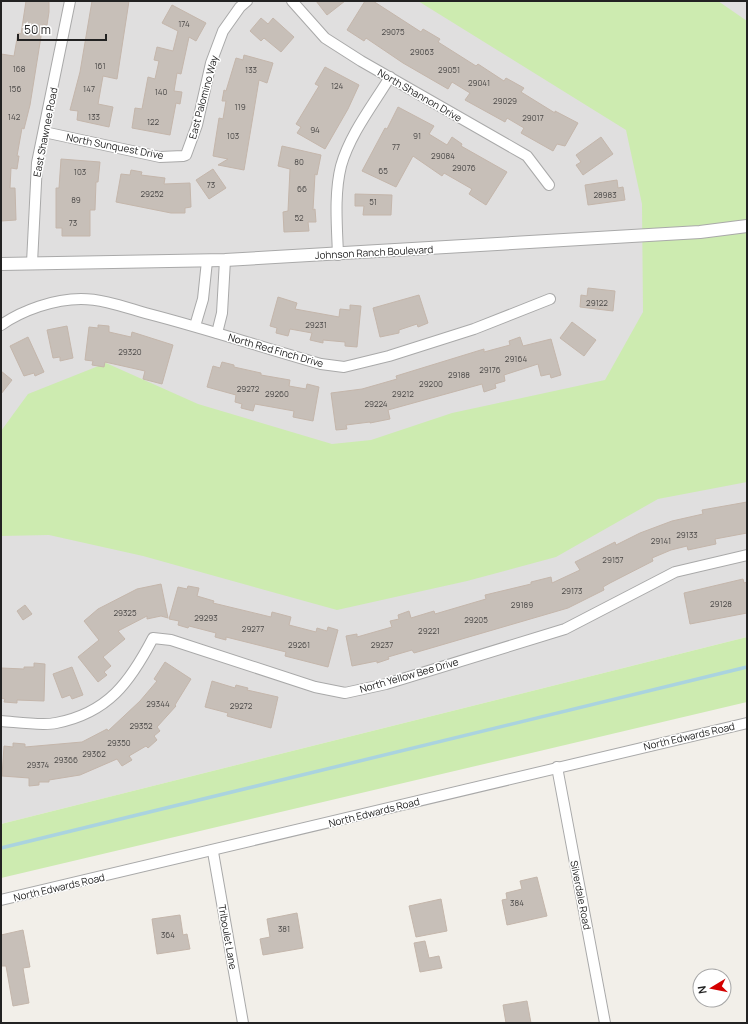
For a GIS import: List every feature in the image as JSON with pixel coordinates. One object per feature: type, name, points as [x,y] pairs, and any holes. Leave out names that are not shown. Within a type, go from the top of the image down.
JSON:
[{"type":"street","name":"East Shawnee Road","points":[[32,264],[37,163],[70,1]]},
{"type":"street","name":"East Palomino Way","points":[[186,155],[197,125],[211,64],[223,31],[240,6],[247,1]]},
{"type":"street","name":"North Shannon Drive","points":[[292,1],[325,38],[527,156],[549,185]]},
{"type":"street","points":[[338,255],[337,196],[341,166],[351,141],[390,77]]},
{"type":"street","name":"North Sunquest Drive","points":[[44,132],[160,157],[186,155]]},
{"type":"street","name":"Johnson Ranch Boulevard","points":[[1,264],[207,261],[338,255],[700,232],[747,226]]},
{"type":"street","points":[[217,333],[222,313],[225,260]]},
{"type":"street","points":[[195,326],[203,299],[207,261]]},
{"type":"street","name":"North Red Finch Drive","points":[[1,325],[20,313],[56,301],[81,299],[109,303],[195,326],[321,364],[344,367],[474,329],[550,299]]},
{"type":"street","name":"North Yellow Bee Drive","points":[[1,721],[55,723],[80,716],[101,706],[123,686],[141,660],[153,638],[171,640],[315,687],[345,693],[386,684],[565,629],[675,572],[747,555]]},
{"type":"street","name":"North Edwards Road","points":[[1,900],[213,852],[557,767],[747,723]]},
{"type":"street","name":"Silverdale Road","points":[[557,767],[605,1023]]},
{"type":"street","name":"Triboulet Lane","points":[[213,852],[243,1023]]},
{"type":"shaded area","points":[[1,1],[747,1],[747,637],[1,824]]},
{"type":"green space","points":[[418,1],[718,1],[747,21],[747,482],[658,499],[556,557],[467,581],[337,610],[143,556],[49,535],[1,536],[1,431],[28,394],[106,363],[198,404],[332,444],[371,440],[452,413],[605,380],[643,312],[642,204],[626,130]]},
{"type":"green space","points":[[747,637],[747,702],[1,878],[1,824]]},
{"type":"building","points":[[26,1],[49,1],[49,12],[47,25],[43,24],[30,105],[24,129],[22,128],[17,156],[19,156],[17,169],[11,168],[10,188],[15,188],[16,220],[1,221],[1,54],[14,56],[18,33],[21,34]]},
{"type":"building","points":[[92,1],[129,1],[117,79],[103,76],[98,104],[113,107],[109,127],[77,120],[78,111],[70,110],[80,72]]},
{"type":"building","points":[[316,1],[345,1],[327,15]]},
{"type":"building","points":[[365,1],[373,1],[421,32],[423,29],[440,39],[438,42],[476,66],[478,64],[504,81],[506,78],[524,88],[521,92],[555,113],[555,111],[578,123],[565,146],[557,144],[553,151],[521,133],[524,128],[507,118],[505,122],[465,100],[470,93],[452,82],[448,89],[403,63],[366,38],[364,41],[347,30]]},
{"type":"building","points":[[172,5],[206,23],[196,41],[189,37],[181,74],[177,73],[174,91],[182,92],[180,104],[176,103],[170,135],[132,128],[135,108],[142,109],[148,77],[155,79],[159,61],[154,60],[157,47],[173,51],[178,31],[162,23]]},
{"type":"building","points":[[261,18],[268,24],[273,18],[294,37],[281,52],[264,38],[261,41],[250,31]]},
{"type":"building","points":[[244,55],[273,63],[267,83],[259,80],[244,170],[218,165],[228,159],[213,156],[219,118],[223,119],[226,101],[222,101],[224,90],[226,91],[236,58],[243,60]]},
{"type":"building","points":[[325,67],[359,85],[348,109],[325,149],[297,133],[301,127],[296,124],[319,86],[315,84]]},
{"type":"building","points":[[398,107],[434,126],[429,134],[447,145],[452,137],[462,144],[461,146],[507,172],[486,205],[469,194],[472,189],[444,173],[442,176],[413,156],[396,187],[362,171]]},
{"type":"building","points":[[601,137],[613,154],[583,175],[576,165],[581,162],[576,155]]},
{"type":"building","points":[[282,146],[321,155],[317,175],[315,174],[313,210],[315,209],[316,222],[308,222],[309,231],[284,232],[283,212],[288,211],[290,169],[278,166]]},
{"type":"building","points":[[61,159],[100,162],[98,182],[96,182],[95,210],[90,210],[90,236],[62,236],[62,228],[56,228],[56,188],[59,188]]},
{"type":"building","points":[[213,169],[226,188],[209,199],[196,180]]},
{"type":"building","points":[[131,170],[142,172],[141,175],[165,178],[164,184],[190,183],[191,207],[185,208],[185,213],[171,213],[116,202],[121,174],[130,175]]},
{"type":"building","points":[[617,180],[618,188],[623,187],[625,200],[588,205],[585,185]]},
{"type":"building","points":[[355,194],[392,195],[391,215],[363,215],[364,206],[355,206]]},
{"type":"building","points":[[588,288],[615,291],[613,311],[580,307],[581,295],[587,296]]},
{"type":"building","points":[[419,295],[428,323],[418,327],[417,324],[399,330],[399,333],[380,337],[373,308]]},
{"type":"building","points":[[278,297],[297,303],[295,309],[339,317],[340,309],[350,310],[350,305],[361,306],[357,347],[345,346],[345,342],[323,340],[323,343],[310,340],[312,333],[290,329],[288,336],[276,333],[277,328],[270,326]]},
{"type":"building","points":[[572,322],[596,340],[584,356],[560,338]]},
{"type":"building","points":[[98,325],[109,326],[109,332],[131,337],[132,332],[173,345],[162,384],[143,379],[145,371],[105,362],[104,367],[92,365],[93,361],[85,360],[89,327],[98,328]]},
{"type":"building","points":[[67,326],[73,358],[60,361],[60,357],[53,358],[47,330]]},
{"type":"building","points":[[28,337],[44,372],[35,376],[34,373],[24,376],[10,346]]},
{"type":"building","points":[[520,337],[523,346],[551,339],[561,375],[551,378],[550,374],[541,376],[538,364],[504,375],[505,381],[495,384],[496,388],[484,392],[482,384],[388,410],[390,419],[370,423],[346,425],[347,429],[336,430],[331,393],[362,389],[397,379],[396,376],[484,349],[484,352],[510,345],[509,341]]},
{"type":"building","points":[[222,362],[234,365],[234,367],[261,373],[261,375],[290,380],[289,386],[306,389],[307,384],[319,387],[313,421],[293,417],[294,411],[255,404],[253,411],[241,408],[242,404],[235,402],[236,395],[207,387],[213,366],[220,368]]},
{"type":"building","points":[[1,371],[12,380],[1,394]]},
{"type":"building","points":[[747,502],[747,533],[715,539],[716,544],[688,550],[687,546],[671,550],[652,558],[653,561],[603,587],[604,590],[568,608],[414,653],[412,650],[388,657],[389,659],[377,663],[377,661],[352,666],[346,636],[357,634],[357,637],[392,627],[390,621],[399,619],[398,615],[409,611],[411,618],[434,611],[435,614],[486,599],[485,595],[531,584],[531,582],[551,577],[552,583],[580,570],[575,562],[615,542],[616,545],[640,533],[672,521],[703,514],[702,510]]},
{"type":"building","points":[[743,579],[744,583],[747,582],[747,613],[690,624],[684,593]]},
{"type":"building","points":[[161,584],[168,618],[161,616],[147,619],[147,616],[118,631],[125,639],[103,657],[111,666],[104,672],[107,675],[98,682],[78,657],[99,640],[84,621],[98,609],[137,589]]},
{"type":"building","points":[[188,586],[199,588],[197,596],[214,601],[213,603],[271,617],[272,612],[291,617],[289,625],[316,632],[317,628],[327,631],[328,627],[338,630],[328,667],[285,656],[286,652],[226,637],[226,640],[215,637],[216,633],[189,626],[188,628],[178,625],[179,621],[169,619],[178,587],[187,589]]},
{"type":"building","points":[[25,605],[32,614],[23,620],[17,611]]},
{"type":"building","points":[[165,662],[191,679],[175,705],[176,706],[157,727],[160,731],[154,736],[157,740],[148,748],[146,746],[129,756],[132,760],[122,766],[117,759],[80,775],[49,780],[49,782],[39,782],[39,785],[29,786],[29,778],[2,776],[4,746],[13,747],[13,743],[25,744],[25,747],[82,742],[107,729],[108,731],[140,701],[157,681],[154,679]]},
{"type":"building","points":[[34,663],[45,664],[44,701],[17,700],[17,703],[4,702],[5,699],[1,698],[1,668],[24,669],[24,667],[34,667]]},
{"type":"building","points":[[72,667],[83,695],[72,699],[70,695],[62,698],[53,674]]},
{"type":"building","points":[[212,681],[235,688],[236,685],[248,688],[247,690],[278,697],[271,728],[227,716],[228,713],[205,707]]},
{"type":"building","points":[[537,877],[547,916],[507,925],[502,900],[507,899],[506,893],[522,889],[520,881]]},
{"type":"building","points":[[441,899],[447,931],[416,937],[409,906]]},
{"type":"building","points":[[297,913],[303,948],[263,955],[260,939],[270,937],[267,919]]},
{"type":"building","points":[[180,915],[183,935],[187,934],[190,949],[157,954],[152,919]]},
{"type":"building","points":[[23,930],[30,967],[23,968],[29,1003],[13,1006],[6,966],[1,966],[1,935]]},
{"type":"building","points":[[425,941],[429,958],[439,956],[442,968],[420,972],[414,943]]},
{"type":"building","points":[[527,1001],[531,1023],[506,1023],[503,1005]]},
{"type":"waterway","points":[[1,848],[747,667]]}]
